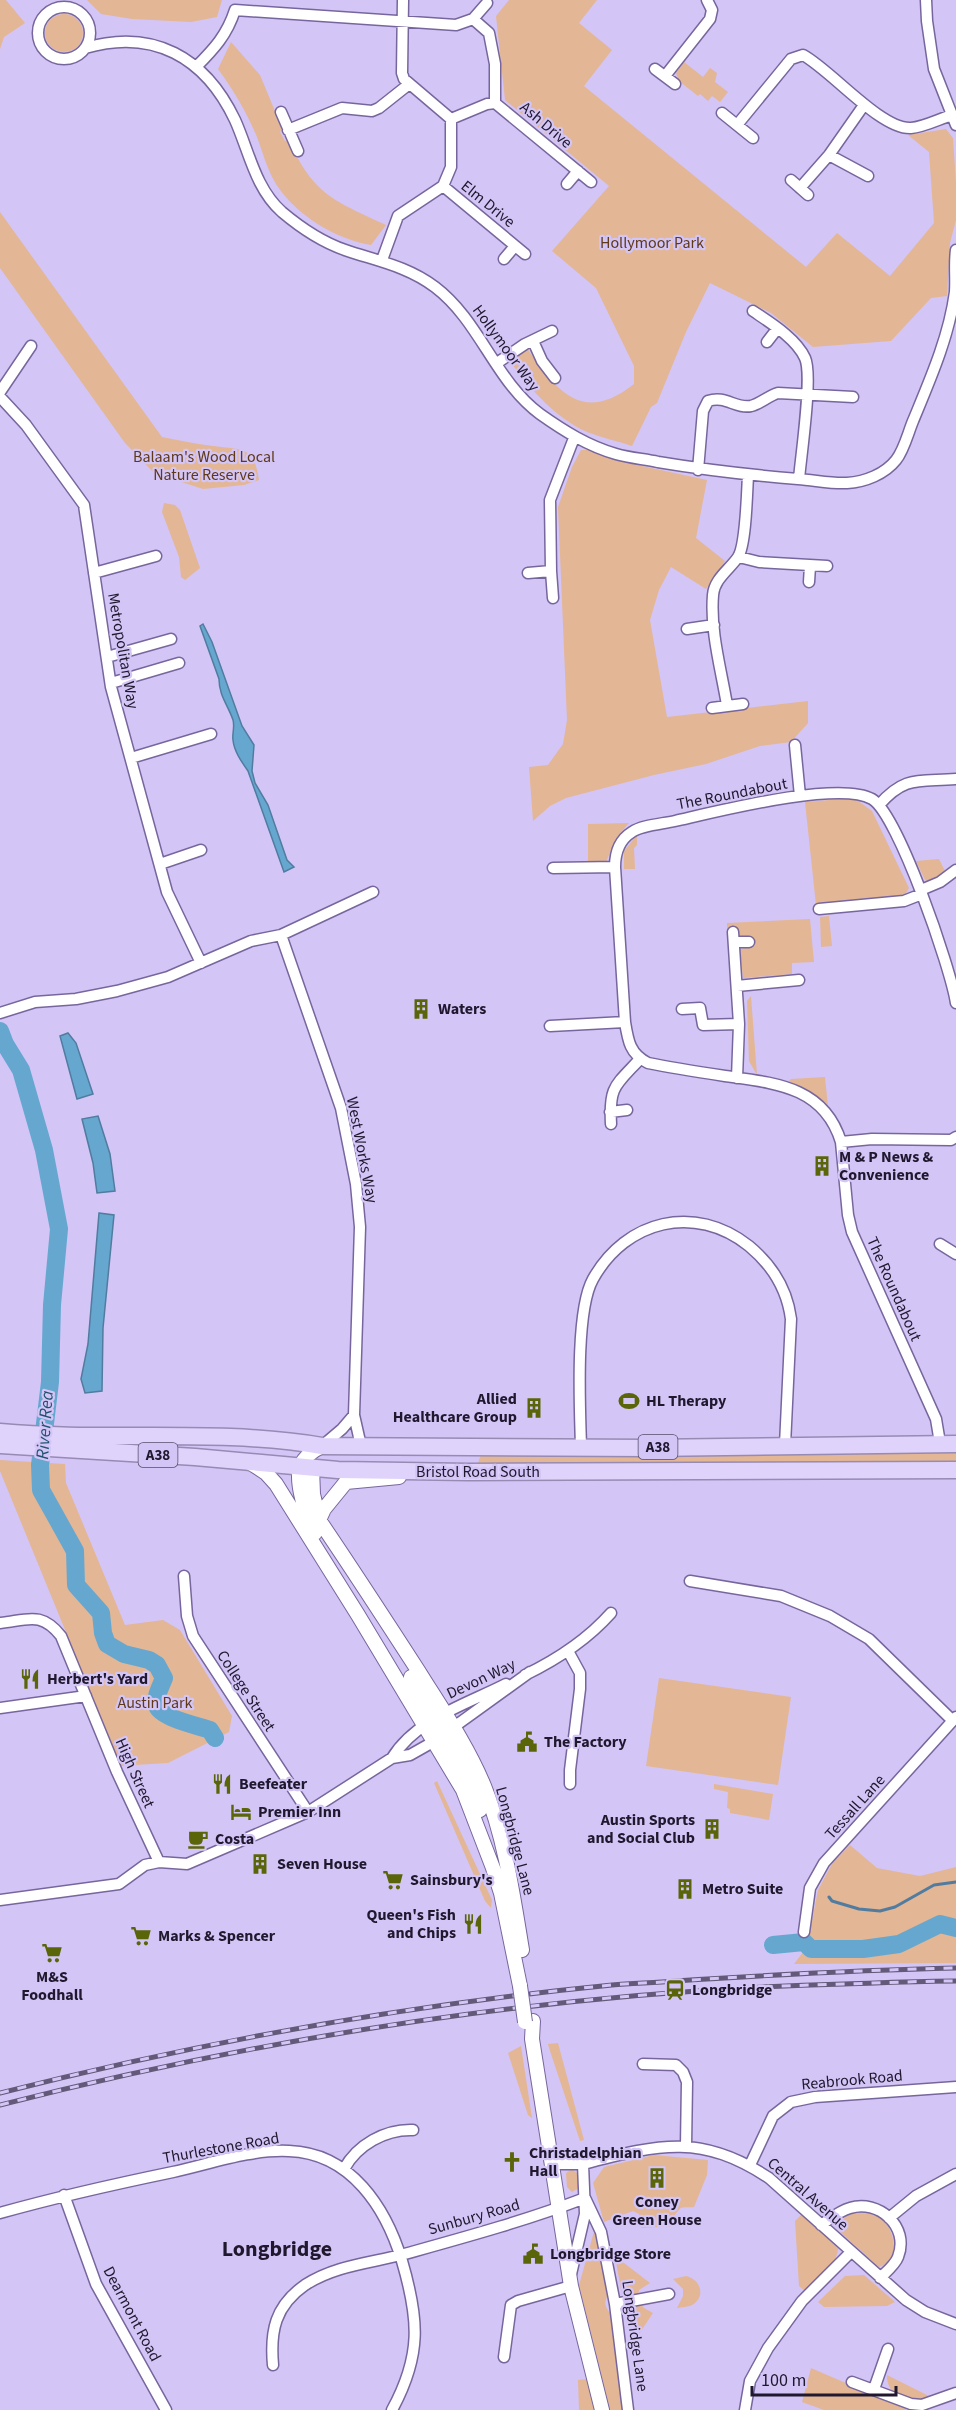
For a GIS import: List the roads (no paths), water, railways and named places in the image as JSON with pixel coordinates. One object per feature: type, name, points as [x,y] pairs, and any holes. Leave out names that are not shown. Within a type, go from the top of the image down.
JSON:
[{"type":"highway","points":[[0,1424],[29,1438]]},
{"type":"highway","name":"Bristol Road South","points":[[0,1432],[29,1438],[248,1461],[424,1472],[956,1470]]},
{"type":"highway","name":"Bristol Road South","points":[[68,1442],[188,1437],[282,1439],[322,1446],[581,1448],[948,1444]]},
{"type":"highway","points":[[188,1437],[207,1443],[280,1449],[306,1464]]},
{"type":"highway","name":"Bristol Road South","points":[[0,1445],[29,1438]]},
{"type":"highway","points":[[948,1444],[948,1452],[956,1452]]},
{"type":"highway","points":[[361,1446],[368,1456],[382,1462],[431,1465],[445,1472]]},
{"type":"highway","points":[[478,1446],[473,1456],[474,1466],[480,1472]]},
{"type":"street","points":[[78,0],[80,12],[90,27],[90,36],[85,48],[68,61],[52,58],[40,43],[39,27],[47,13],[58,4],[80,12]]},
{"type":"street","points":[[382,260],[398,216],[443,186],[451,167],[451,119],[408,85],[402,73],[403,0]]},
{"type":"street","points":[[665,76],[710,19],[712,10],[707,0]]},
{"type":"street","points":[[737,125],[791,59],[803,55],[818,64],[864,105],[897,126],[911,128],[954,120],[934,69],[926,0]]},
{"type":"street","points":[[196,67],[218,45],[230,28],[236,5],[402,22],[456,25],[473,19],[487,3]]},
{"type":"street","name":"Ash Drive","points":[[473,19],[489,33],[495,64],[495,103]]},
{"type":"street","name":"Hollymoor Way","points":[[90,27],[111,40]]},
{"type":"street","name":"Hollymoor Way","points":[[85,48],[111,40],[156,45],[176,53],[196,67],[215,85],[235,121],[247,156],[278,209],[298,225],[326,242],[407,269],[433,285],[453,301],[471,323],[497,363],[528,403],[574,438],[615,454],[698,470],[748,475],[847,483],[876,476],[898,459],[932,377],[955,295],[956,250]]},
{"type":"street","points":[[655,69],[675,84]]},
{"type":"street","points":[[288,130],[342,108],[372,111],[408,85]]},
{"type":"street","name":"Ash Drive","points":[[451,119],[495,103],[591,182]]},
{"type":"street","points":[[791,180],[804,191],[864,105]]},
{"type":"street","points":[[281,112],[298,151]]},
{"type":"street","points":[[722,112],[753,138]]},
{"type":"street","points":[[829,155],[868,177]]},
{"type":"street","name":"Ash Drive","points":[[567,184],[578,171]]},
{"type":"street","name":"Elm Drive","points":[[443,186],[525,254]]},
{"type":"street","name":"Elm Drive","points":[[504,259],[515,246]]},
{"type":"street","points":[[753,311],[802,352],[806,360],[807,394],[799,479]]},
{"type":"street","points":[[767,342],[777,329]]},
{"type":"street","points":[[497,363],[552,331]]},
{"type":"street","points":[[532,341],[542,361],[555,378]]},
{"type":"street","points":[[0,392],[31,346]]},
{"type":"street","points":[[698,470],[703,411],[708,401],[718,398],[741,406],[753,405],[778,393],[853,397]]},
{"type":"street","name":"Metropolitan Way","points":[[0,397],[26,424],[84,505],[111,683],[130,758],[167,892],[201,963]]},
{"type":"street","points":[[553,598],[550,500],[574,438]]},
{"type":"street","points":[[727,705],[714,625],[713,592],[728,567],[739,557],[748,475]]},
{"type":"street","points":[[94,573],[156,556]]},
{"type":"street","points":[[739,557],[759,562],[827,566]]},
{"type":"street","points":[[809,582],[810,566]]},
{"type":"street","points":[[528,573],[551,571]]},
{"type":"street","points":[[687,629],[714,625]]},
{"type":"street","points":[[107,657],[171,639]]},
{"type":"street","points":[[111,683],[179,663]]},
{"type":"street","points":[[712,708],[743,704]]},
{"type":"street","points":[[130,758],[211,734]]},
{"type":"street","points":[[795,745],[800,796]]},
{"type":"street","points":[[956,779],[905,783],[891,791],[879,805],[889,820],[922,892],[956,997]]},
{"type":"street","name":"The Roundabout","points":[[879,805],[861,795],[800,796],[731,808],[633,830],[617,849],[615,867],[625,1022],[628,1042],[633,1054],[648,1063],[785,1086],[806,1096],[823,1109],[838,1132],[841,1142],[848,1215],[852,1232],[948,1444]]},
{"type":"street","points":[[160,864],[201,850]]},
{"type":"street","points":[[553,868],[615,867]]},
{"type":"street","points":[[819,909],[904,901],[940,882],[951,869]]},
{"type":"street","points":[[0,1013],[35,1002],[76,999],[168,977],[251,941],[281,935],[373,892]]},
{"type":"street","name":"West Works Way","points":[[281,935],[341,1108],[356,1184],[360,1227],[354,1415],[361,1446]]},
{"type":"street","points":[[737,1078],[739,1024],[733,937],[749,942]]},
{"type":"street","points":[[737,986],[799,980]]},
{"type":"street","points":[[682,1009],[700,1008],[703,1025],[739,1024]]},
{"type":"street","points":[[550,1026],[625,1022]]},
{"type":"street","points":[[611,1124],[610,1100],[613,1090],[640,1059]]},
{"type":"street","points":[[610,1112],[627,1110]]},
{"type":"street","points":[[841,1142],[872,1139],[951,1140],[956,1137]]},
{"type":"street","points":[[581,1448],[582,1322],[586,1295],[592,1280],[605,1261],[621,1245],[643,1231],[670,1222],[701,1224],[731,1234],[760,1255],[777,1277],[787,1300],[791,1319],[785,1445]]},
{"type":"street","points":[[940,1244],[956,1254]]},
{"type":"street","points":[[306,1464],[354,1415]]},
{"type":"street","name":"Longbridge Lane","points":[[248,1461],[266,1473],[276,1484],[358,1615],[435,1719]]},
{"type":"street","name":"Longbridge Lane","points":[[306,1464],[319,1520],[338,1547],[462,1764],[473,1788],[498,1866],[501,1893],[524,1986]]},
{"type":"street","name":"Longbridge Lane","points":[[306,1464],[301,1490],[309,1521],[358,1615]]},
{"type":"street","points":[[319,1520],[324,1509],[346,1482],[410,1476],[424,1472]]},
{"type":"street","name":"College Street","points":[[184,1576],[188,1616],[193,1636],[308,1812]]},
{"type":"street","points":[[690,1581],[781,1596],[830,1616],[869,1639],[954,1718]]},
{"type":"street","name":"Devon Way","points":[[435,1719],[568,1651],[588,1636],[611,1613]]},
{"type":"street","name":"High Street","points":[[0,1623],[41,1619],[52,1624],[56,1630],[117,1772],[159,1862]]},
{"type":"street","points":[[568,1651],[580,1673],[570,1784]]},
{"type":"street","name":"Devon Way","points":[[444,1735],[530,1672]]},
{"type":"street","points":[[0,1708],[86,1696]]},
{"type":"street","name":"Tessall Lane","points":[[804,1932],[810,1888],[824,1863],[954,1718]]},
{"type":"street","points":[[0,1900],[119,1884],[145,1865],[159,1862],[187,1864],[308,1812],[392,1758],[410,1755],[444,1735],[435,1719],[400,1745],[392,1758]]},
{"type":"street","name":"Longbridge Lane","points":[[444,1735],[471,1758],[495,1817],[514,1902],[557,2208],[571,2282],[602,2410]]},
{"type":"street","points":[[643,2064],[676,2065],[683,2072],[687,2082],[686,2146]]},
{"type":"street","name":"Reabrook Road","points":[[750,2164],[773,2116],[791,2102],[815,2097],[956,2087]]},
{"type":"street","points":[[344,2169],[350,2158],[382,2135],[399,2130],[413,2130]]},
{"type":"street","name":"Central Avenue","points":[[583,2164],[653,2147],[686,2146],[730,2156],[750,2164],[769,2178],[906,2300],[925,2312],[956,2324]]},
{"type":"street","name":"Thurlestone Road","points":[[0,2213],[64,2195],[262,2152],[302,2152],[344,2169],[371,2195],[384,2216],[400,2255],[416,2316],[415,2343],[405,2382],[392,2410]]},
{"type":"street","points":[[551,2164],[583,2164]]},
{"type":"street","name":"Longbridge Lane","points":[[571,2282],[585,2198],[583,2164]]},
{"type":"street","points":[[889,2218],[916,2196],[956,2174]]},
{"type":"street","name":"Dearmont Road","points":[[64,2195],[96,2284],[166,2410]]},
{"type":"street","points":[[557,2208],[585,2198]]},
{"type":"street","name":"Longbridge Lane","points":[[585,2198],[601,2232],[615,2304],[628,2410]]},
{"type":"street","points":[[821,2225],[848,2208],[858,2206],[873,2207],[889,2218],[897,2229],[900,2246],[898,2257],[880,2278]]},
{"type":"street","name":"Sunbury Road","points":[[273,2365],[272,2334],[276,2321],[291,2297],[305,2285],[335,2270],[400,2255],[557,2208]]},
{"type":"street","points":[[745,2410],[750,2381],[768,2348],[802,2301],[851,2253]]},
{"type":"street","points":[[504,2357],[511,2305],[571,2282]]},
{"type":"street","points":[[615,2304],[669,2294]]},
{"type":"street","points":[[874,2389],[888,2349]]},
{"type":"street","points":[[852,2382],[910,2404],[922,2405],[956,2393]]},
{"type":"water","points":[[203,624],[212,642],[242,726],[254,745],[252,771],[255,783],[268,805],[287,860],[294,867],[284,872],[248,771],[235,748],[233,720],[222,695],[219,679],[200,626]]},
{"type":"water","points":[[68,1033],[76,1043],[93,1094],[77,1099],[60,1036]]},
{"type":"water","points":[[98,1116],[110,1154],[115,1191],[97,1193],[93,1163],[82,1119]]},
{"type":"water","points":[[99,1213],[114,1215],[103,1328],[102,1391],[85,1393],[81,1379],[88,1344]]},
{"type":"waterway","name":"River Rea","points":[[0,1031],[21,1070],[44,1150],[59,1229],[52,1305],[50,1382],[40,1465],[41,1490],[75,1551],[76,1585],[101,1613],[103,1633],[107,1644],[124,1654],[149,1660],[157,1665],[164,1678],[156,1699],[160,1710],[173,1718],[210,1730],[215,1738]]},
{"type":"waterway","points":[[829,1897],[832,1901],[859,1909],[880,1911],[895,1907],[934,1885],[956,1882]]},
{"type":"waterway","name":"River Rea","points":[[773,1945],[804,1942],[811,1949],[863,1949],[899,1944],[940,1924],[956,1928]]},
{"type":"railway","points":[[0,2093],[151,2057],[304,2027],[458,2003],[620,1984],[956,1968]]},
{"type":"railway","points":[[0,2105],[104,2080],[314,2038],[525,2007],[737,1988],[956,1981]]},
{"type":"place","name":"Waters","points":[[421,1009]]},
{"type":"place","name":"M & P News & Convenience","points":[[822,1166]]},
{"type":"place","name":"HL Therapy","points":[[629,1401]]},
{"type":"place","name":"Allied Healthcare Group","points":[[534,1408]]},
{"type":"place","name":"Herbert's Yard","points":[[30,1679]]},
{"type":"place","name":"The Factory","points":[[527,1742]]},
{"type":"place","name":"Beefeater","points":[[222,1784]]},
{"type":"place","name":"Premier Inn","points":[[241,1812]]},
{"type":"place","name":"Austin Sports and Social Club","points":[[712,1829]]},
{"type":"place","name":"Costa","points":[[198,1839]]},
{"type":"place","name":"Seven House","points":[[260,1864]]},
{"type":"place","name":"Sainsbury's","points":[[393,1880]]},
{"type":"place","name":"Metro Suite","points":[[685,1889]]},
{"type":"place","name":"Queen's Fish and Chips","points":[[473,1924]]},
{"type":"place","name":"Marks & Spencer","points":[[141,1936]]},
{"type":"place","name":"M&S Foodhall","points":[[52,1953]]},
{"type":"place","name":"Longbridge","points":[[675,1990]]},
{"type":"place","name":"Christadelphian Hall","points":[[512,2162]]},
{"type":"place","name":"Coney Green House","points":[[657,2178]]},
{"type":"place","name":"Longbridge Store","points":[[533,2254]]},
{"type":"district","name":"Longbridge","points":[[277,2249]]},
{"type":"park label","name":"Hollymoor Park","points":[[652,243]]},
{"type":"park label","name":"Balaam's Wood Local Nature Reserve","points":[[204,466]]},
{"type":"park label","name":"Austin Park","points":[[155,1703]]}]
